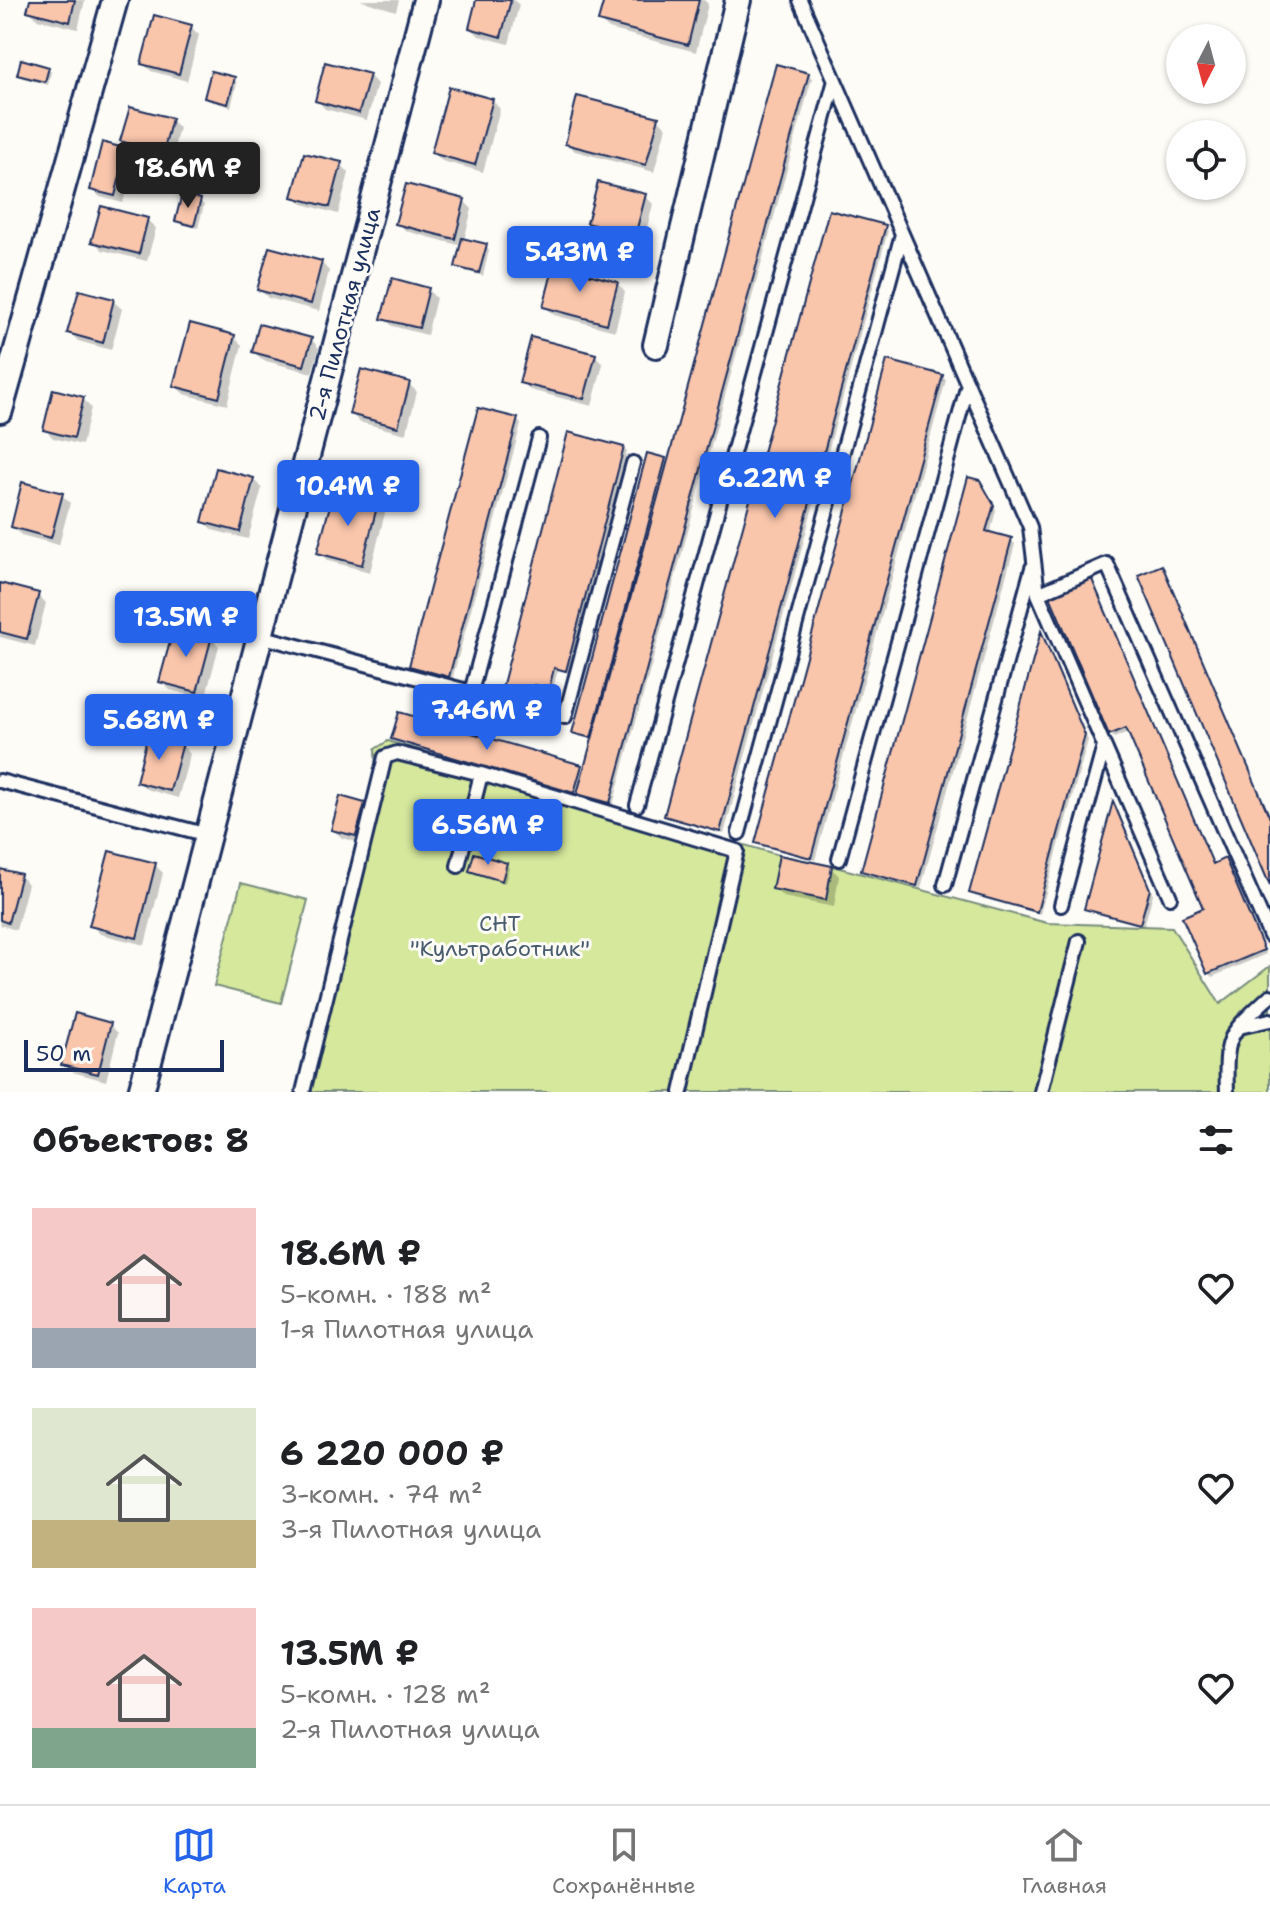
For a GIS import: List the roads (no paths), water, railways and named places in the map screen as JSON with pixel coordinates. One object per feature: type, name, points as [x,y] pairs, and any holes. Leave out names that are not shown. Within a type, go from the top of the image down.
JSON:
[{"type":"street","points":[[0,410],[115,0]]},
{"type":"street","name":"2-я Пилотная улица","points":[[141,1092],[426,0]]},
{"type":"street","points":[[656,345],[738,0]]},
{"type":"lane","points":[[800,0],[1030,527],[1038,594],[1170,897]]},
{"type":"lane","points":[[637,805],[835,80]]},
{"type":"lane","points":[[739,833],[902,234]]},
{"type":"lane","points":[[839,859],[968,384]]},
{"type":"lane","points":[[471,692],[539,438]]},
{"type":"lane","points":[[260,636],[565,717],[633,463]]},
{"type":"lane","points":[[945,885],[1034,560]]},
{"type":"lane","points":[[1038,594],[1107,564],[1270,936]]},
{"type":"lane","points":[[1061,905],[1104,746]]},
{"type":"lane","points":[[303,1092],[385,757],[397,753],[481,774],[737,851],[681,1092]]},
{"type":"lane","points":[[458,866],[481,774]]},
{"type":"lane","points":[[0,781],[208,835]]},
{"type":"lane","points":[[1041,1092],[1079,941]]},
{"type":"lane","points":[[1227,1092],[1226,1051],[1236,1028],[1270,996]]},
{"type":"lane","points":[[1236,1028],[1270,1020]]},
{"type":"park label","name":"СНТ \"Культработник\"","points":[[500,936]]}]
